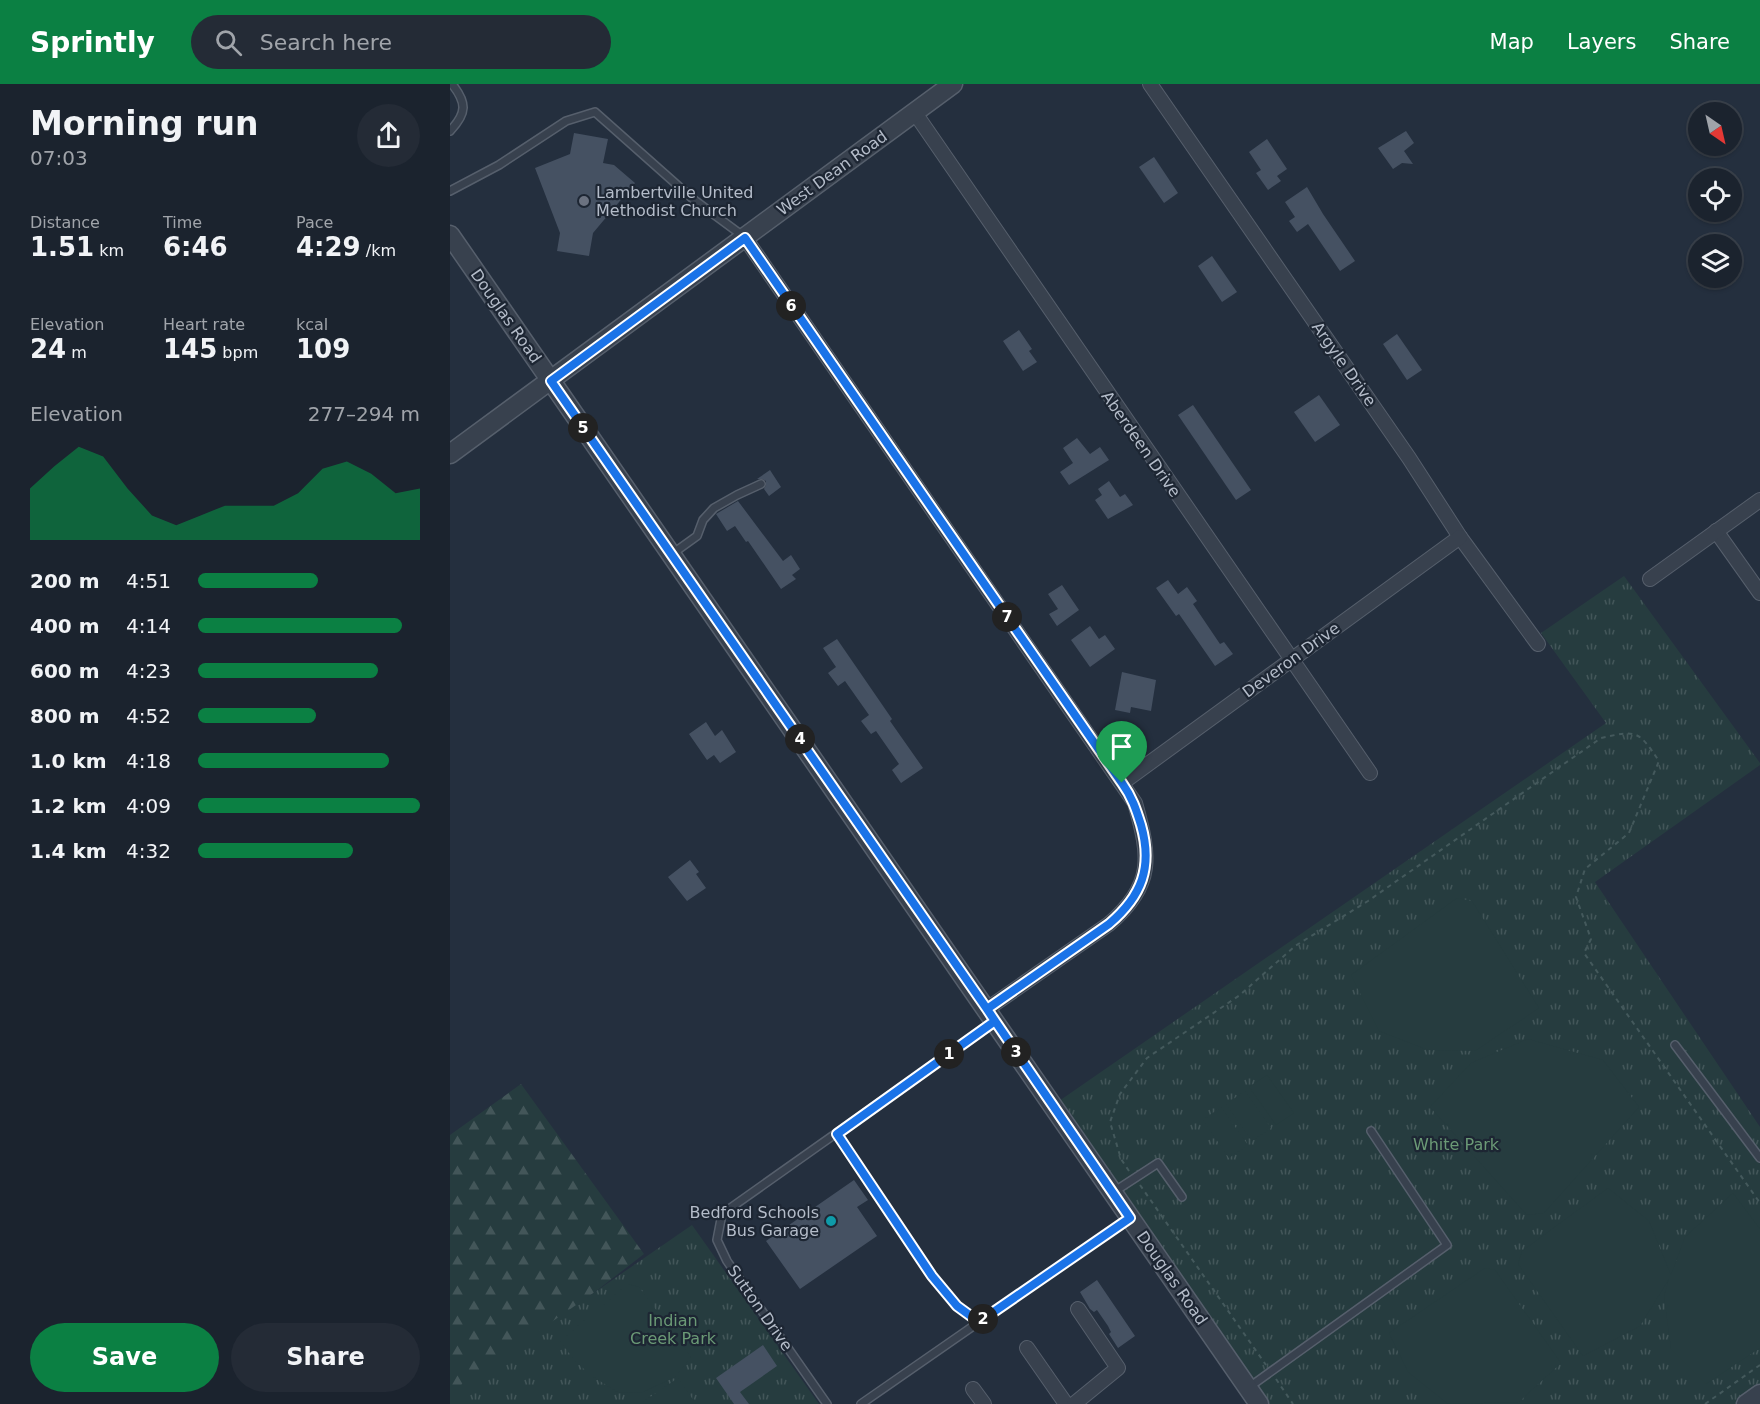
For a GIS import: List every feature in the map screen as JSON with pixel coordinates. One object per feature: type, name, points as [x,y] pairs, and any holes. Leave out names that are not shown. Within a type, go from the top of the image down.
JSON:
[{"type":"street","name":"West Dean Road","points":[[450,454],[953,84]]},
{"type":"street","name":"Argyle Drive","points":[[1150,84],[1409,458],[1460,537],[1538,644]]},
{"type":"street","name":"Aberdeen Drive","points":[[915,112],[1370,773]]},
{"type":"street","points":[[745,238],[1134,803],[1146,852],[1146,865],[1136,895],[1122,913],[1109,924],[991,1015]]},
{"type":"street","name":"Douglas Road","points":[[453,244],[551,381],[1259,1404]]},
{"type":"street","points":[[1650,579],[1760,500]]},
{"type":"street","points":[[1716,531],[1760,593]]},
{"type":"street","name":"Deveron Drive","points":[[1122,783],[1460,537]]},
{"type":"street","points":[[1027,1348],[1074,1403],[1118,1368],[1078,1309]]},
{"type":"street","points":[[973,1389],[984,1404]]},
{"type":"street","points":[[1746,1404],[1760,1394]]},
{"type":"lane","points":[[450,131],[458,123],[462,113],[463,99],[452,84]]},
{"type":"lane","points":[[450,191],[499,165],[566,121],[595,112],[693,199],[745,238]]},
{"type":"lane","points":[[671,555],[697,536],[702,520],[714,508],[761,484]]},
{"type":"lane","name":"Sutton Drive","points":[[827,1404],[727,1261],[717,1240],[722,1214],[837,1134],[991,1015]]},
{"type":"lane","points":[[1675,1045],[1760,1158]]},
{"type":"lane","points":[[1248,1388],[1447,1245],[1371,1131]]},
{"type":"lane","points":[[837,1134],[932,1276],[957,1306],[979,1322]]},
{"type":"lane","points":[[1113,1193],[1158,1163],[1182,1197]]},
{"type":"lane","points":[[861,1404],[1130,1218]]},
{"type":"path","points":[[1293,1404],[1121,1159],[1110,1122],[1120,1094],[1147,1058],[1240,995],[1295,946],[1368,901],[1601,738],[1627,732],[1644,739],[1659,761],[1629,833],[1585,869],[1576,897],[1591,939],[1584,953],[1760,1203]]},
{"type":"path","points":[[1705,1404],[1760,1365]]},
{"type":"green space","name":"White Park","points":[[1624,576],[1760,763],[1595,882],[1760,1127],[1760,1394],[1746,1404],[1267,1404],[1059,1101],[1606,723],[1541,633]]},
{"type":"green space","points":[[1457,898],[1472,901],[1539,1008],[1475,1051],[1428,1050],[1379,1031],[1351,975]]},
{"type":"green space","points":[[1528,1039],[1603,1060],[1639,1107],[1544,1213],[1527,1215],[1430,1107],[1471,1063]]},
{"type":"green space","points":[[1267,1075],[1294,1113],[1276,1125],[1249,1087]]},
{"type":"green space","points":[[521,1084],[644,1254],[450,1404],[450,1135]]},
{"type":"green space","points":[[1245,1091],[1271,1128],[1252,1141],[1226,1104]]},
{"type":"green space","points":[[1221,1107],[1248,1145],[1229,1158],[1203,1120]]},
{"type":"green space","points":[[1608,1188],[1649,1221],[1671,1275],[1685,1237],[1733,1193],[1760,1229],[1760,1348],[1706,1384],[1671,1349],[1664,1296],[1669,1279],[1640,1326],[1583,1356],[1518,1264],[1522,1251]]},
{"type":"green space","name":"Indian Creek Park","points":[[692,1225],[819,1404],[450,1404],[450,1392]]},
{"type":"green space","points":[[1485,1268],[1495,1270],[1561,1363],[1519,1402],[1448,1404],[1408,1372],[1389,1333]]},
{"type":"green space","points":[[628,1284],[639,1287],[691,1357],[675,1377],[643,1392],[619,1393],[592,1376],[576,1362],[560,1341]]},
{"type":"green space","points":[[678,1378],[696,1404],[640,1404]]},
{"type":"building","points":[[1406,131],[1414,143],[1404,151],[1413,164],[1402,163],[1393,169],[1378,148]]},
{"type":"building","name":"Lambertville United Methodist Church","points":[[574,133],[608,139],[603,163],[614,165],[635,183],[593,233],[589,256],[557,251],[560,233],[535,168],[570,154]]},
{"type":"building","points":[[1267,139],[1287,169],[1277,176],[1281,181],[1268,190],[1256,173],[1261,170],[1249,152]]},
{"type":"building","points":[[1154,157],[1178,193],[1164,203],[1139,167]]},
{"type":"building","points":[[1307,187],[1355,261],[1340,271],[1308,224],[1297,232],[1289,221],[1295,217],[1285,202]]},
{"type":"building","points":[[1212,256],[1237,292],[1222,302],[1198,266]]},
{"type":"building","points":[[1019,330],[1032,349],[1029,351],[1037,362],[1023,371],[1003,341]]},
{"type":"building","points":[[1397,334],[1422,370],[1407,380],[1383,344]]},
{"type":"building","points":[[1319,395],[1340,425],[1315,442],[1294,412]]},
{"type":"building","points":[[1193,405],[1251,490],[1236,500],[1178,415]]},
{"type":"building","points":[[1077,438],[1090,454],[1100,447],[1109,460],[1069,485],[1060,472],[1073,463],[1063,448]]},
{"type":"building","points":[[770,470],[781,487],[769,496],[764,489],[766,481],[757,479]]},
{"type":"building","points":[[1109,481],[1120,497],[1125,494],[1133,505],[1108,519],[1095,500],[1102,495],[1098,489]]},
{"type":"building","points":[[738,501],[783,561],[791,555],[800,569],[792,575],[796,579],[781,589],[735,526],[727,531],[716,514]]},
{"type":"building","points":[[1168,580],[1178,594],[1187,587],[1197,601],[1193,604],[1220,644],[1224,642],[1233,654],[1215,666],[1179,614],[1176,616],[1156,588]]},
{"type":"building","points":[[1062,585],[1079,610],[1057,626],[1049,614],[1058,609],[1048,594]]},
{"type":"building","points":[[1090,626],[1099,639],[1105,635],[1115,649],[1090,667],[1071,640]]},
{"type":"building","points":[[837,639],[923,768],[901,783],[892,770],[899,764],[876,731],[871,734],[861,721],[869,715],[845,681],[838,686],[828,673],[836,667],[823,648]]},
{"type":"building","points":[[1122,672],[1156,680],[1151,711],[1131,707],[1130,713],[1115,710]]},
{"type":"building","points":[[706,722],[715,736],[722,730],[736,752],[720,763],[714,755],[707,760],[689,734]]},
{"type":"building","points":[[690,860],[699,872],[696,874],[706,888],[687,901],[668,877]]},
{"type":"building","name":"Bedford Schools Bus Garage","points":[[854,1180],[868,1200],[857,1207],[877,1236],[800,1289],[766,1241]]},
{"type":"building","points":[[1097,1280],[1135,1336],[1118,1348],[1109,1334],[1111,1332],[1108,1326],[1097,1310],[1094,1312],[1090,1309],[1080,1292]]},
{"type":"building","points":[[763,1345],[777,1366],[740,1392],[749,1404],[734,1404],[716,1378]]},
{"type":"place","name":"Lambertville United Methodist Church","points":[[584,201]]},
{"type":"place","name":"Bedford Schools Bus Garage","points":[[831,1221]]},
{"type":"route","points":[[1122,783],[745,238],[551,381],[987,1009],[1130,1218],[979,1322],[957,1306],[932,1276],[837,1134],[995,1021],[987,1009],[1122,913],[1136,895],[1143,878],[1146,852],[1134,803],[1122,783]]}]
